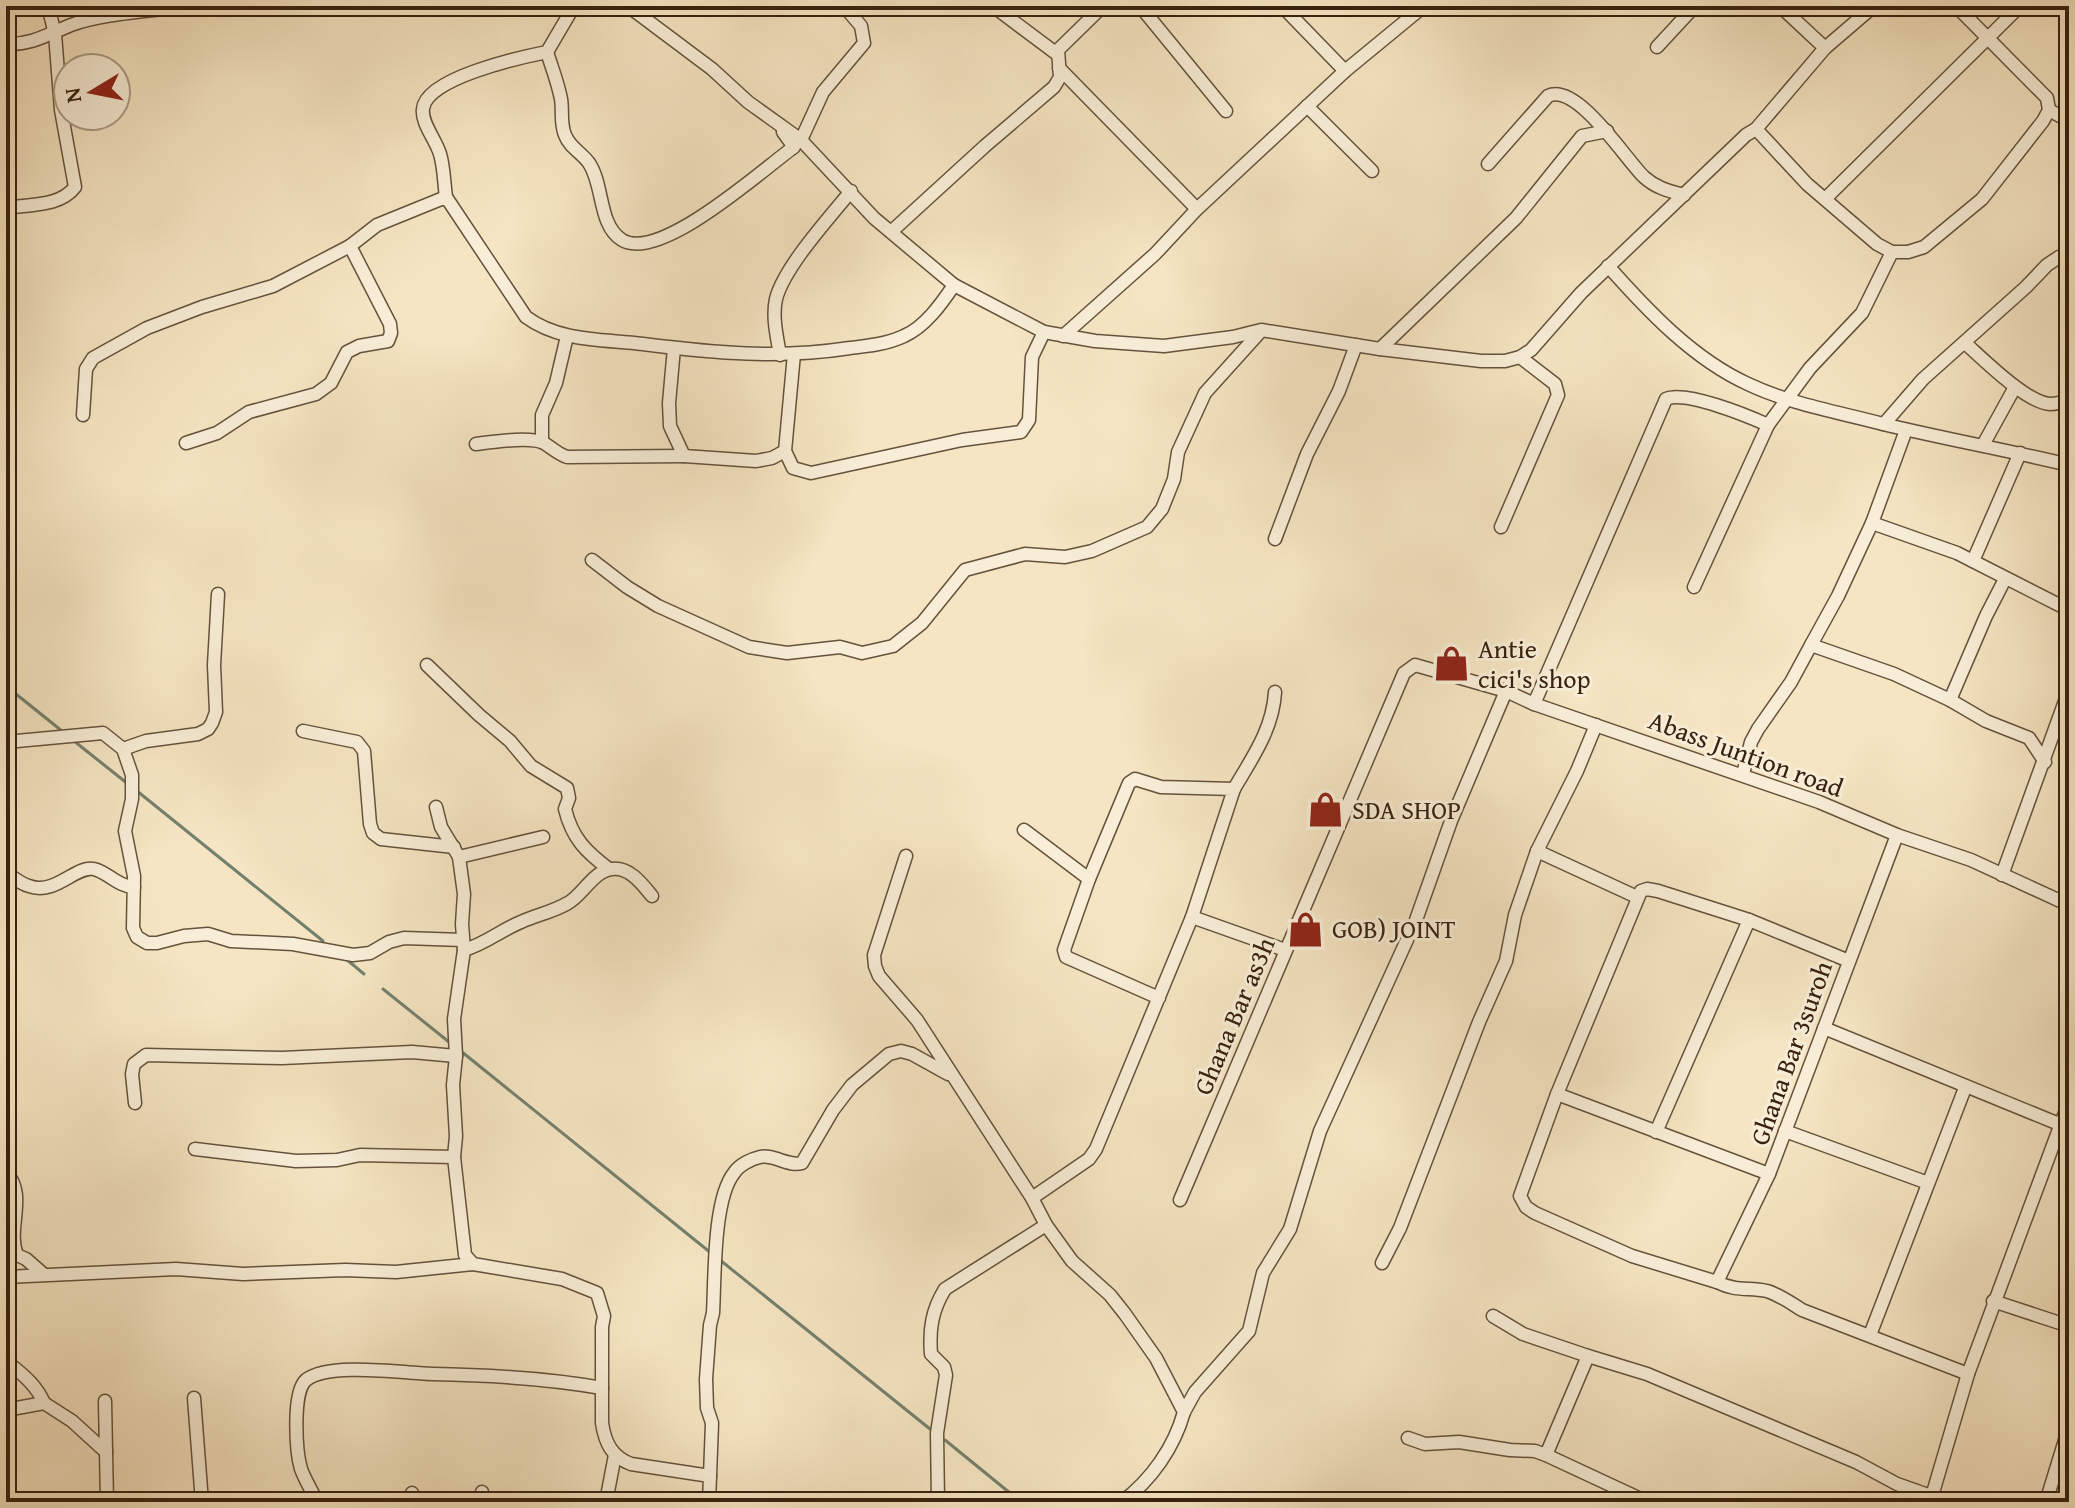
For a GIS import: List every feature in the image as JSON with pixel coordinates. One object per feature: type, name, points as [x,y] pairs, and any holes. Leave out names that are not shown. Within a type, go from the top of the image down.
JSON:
[{"type":"street","points":[[6,208],[57,200],[68,196],[75,187],[61,110],[55,34],[48,6]]},
{"type":"street","points":[[6,44],[21,44],[55,34],[72,25],[99,19],[189,6]]},
{"type":"street","points":[[574,6],[547,52],[500,61],[461,76],[426,99],[422,106],[441,157],[446,197],[526,317],[567,336],[674,348],[794,354],[885,343],[906,336],[943,302],[954,285]]},
{"type":"street","points":[[628,6],[696,55],[748,102],[801,140],[874,218],[954,285],[1044,332],[1095,341],[1164,346],[1261,330],[1481,361],[1520,357],[1531,350],[1608,266],[1756,129],[1825,48],[1874,6]]},
{"type":"street","points":[[801,140],[823,92],[864,43],[861,26],[844,6]]},
{"type":"street","points":[[892,231],[1059,82],[1057,54],[993,6]]},
{"type":"street","points":[[1057,54],[1084,22],[1103,6]]},
{"type":"street","points":[[1140,6],[1226,111]]},
{"type":"street","points":[[1282,6],[1345,71]]},
{"type":"street","points":[[1063,336],[1155,254],[1197,209],[1345,71],[1424,6]]},
{"type":"street","points":[[1657,47],[1695,6]]},
{"type":"street","points":[[1780,6],[1825,48]]},
{"type":"street","points":[[1756,129],[1807,184],[1877,244],[1892,252],[1908,252],[1924,247],[1982,199],[2049,110],[2047,98],[1956,6]]},
{"type":"street","points":[[1826,198],[2020,6]]},
{"type":"street","points":[[547,52],[559,88],[564,134],[571,146],[588,162],[610,227],[622,240],[634,244],[690,226],[719,207],[794,147],[778,125],[764,113]]},
{"type":"street","points":[[1059,68],[1197,209]]},
{"type":"street","points":[[1488,164],[1554,93],[1565,95],[1607,131],[1644,177],[1661,189],[1684,195]]},
{"type":"street","points":[[1307,106],[1372,171]]},
{"type":"street","points":[[2049,110],[2069,121]]},
{"type":"street","points":[[1380,349],[1516,218],[1582,136],[1607,131]]},
{"type":"street","points":[[780,355],[775,324],[776,299],[786,278],[851,191]]},
{"type":"street","points":[[83,415],[86,369],[93,358],[147,328],[202,307],[273,286],[350,246],[377,225],[446,197]]},
{"type":"street","points":[[186,443],[217,433],[249,412],[316,394],[331,383],[347,352],[359,346],[388,341],[390,324],[350,246]]},
{"type":"street","points":[[1694,587],[1768,425],[1785,398],[1862,313],[1892,252]]},
{"type":"street","points":[[1884,424],[1923,379],[2047,265],[2059,257],[2069,256]]},
{"type":"street","points":[[1608,266],[1648,311],[1703,357],[1746,384],[1785,398],[1906,430],[2069,465]]},
{"type":"street","points":[[592,560],[658,606],[749,647],[787,653],[840,647],[862,653],[893,646],[922,623],[965,570],[1025,554],[1065,557],[1092,551],[1147,527],[1162,509],[1174,479],[1178,452],[1205,393],[1261,330]]},
{"type":"street","points":[[794,354],[785,451],[793,468],[811,473],[962,440],[1021,432],[1029,420],[1032,357],[1044,332]]},
{"type":"street","points":[[542,442],[542,415],[556,383],[567,336]]},
{"type":"street","points":[[1965,343],[2015,387],[2043,403],[2052,405],[2069,399]]},
{"type":"street","points":[[1275,539],[1307,454],[1339,391],[1356,345]]},
{"type":"street","points":[[674,348],[670,426],[684,456]]},
{"type":"street","points":[[1501,527],[1558,395],[1555,384],[1520,357]]},
{"type":"street","points":[[1983,445],[2015,387]]},
{"type":"street","points":[[1534,704],[1666,399],[1672,396],[1693,400],[1768,425]]},
{"type":"street","points":[[1743,774],[1751,742],[1791,682],[1838,596],[1872,523],[1906,430]]},
{"type":"street","points":[[476,444],[501,440],[542,442],[554,452],[567,457],[684,456],[756,461],[785,451]]},
{"type":"street","points":[[1973,561],[2020,453]]},
{"type":"street","points":[[1872,523],[1973,561],[2069,610]]},
{"type":"street","points":[[1950,700],[2005,579]]},
{"type":"street","points":[[123,749],[146,741],[198,734],[212,723],[216,712],[214,665],[218,594]]},
{"type":"street","points":[[1811,645],[1894,674],[1986,721],[2029,738],[2045,762]]},
{"type":"street","points":[[427,665],[510,741],[531,766],[567,788],[569,798],[565,809],[577,841],[585,851],[609,869],[621,870],[636,877],[652,896]]},
{"type":"street","name":"Abass Juntion road","points":[[1404,673],[1420,665],[1506,691],[1534,704],[1743,774],[1897,835],[1971,860],[2069,905]]},
{"type":"street","name":"Ghana Bar as3h","points":[[1180,1200],[1404,673]]},
{"type":"street","points":[[2002,875],[2069,690]]},
{"type":"street","points":[[1122,1502],[1148,1478],[1162,1459],[1195,1392],[1249,1331],[1263,1273],[1290,1229],[1320,1131],[1416,920],[1451,821],[1506,691]]},
{"type":"street","points":[[1032,1198],[1089,1159],[1096,1149],[1192,917],[1234,789],[1264,738],[1275,706],[1275,692]]},
{"type":"street","points":[[1382,1263],[1400,1228],[1479,1022],[1506,961],[1515,915],[1537,851],[1596,725]]},
{"type":"street","points":[[303,731],[357,742],[361,746],[364,751],[370,824],[373,833],[381,839],[456,852],[543,837]]},
{"type":"street","points":[[2054,731],[2069,736]]},
{"type":"street","points":[[6,742],[103,733],[123,749],[132,775],[132,799],[125,831],[134,876],[133,928],[137,937],[147,943],[208,934],[231,941],[293,944],[353,955],[370,953],[404,938],[479,946],[519,922],[571,901],[609,869]]},
{"type":"street","points":[[1159,998],[1066,957],[1064,950],[1089,879],[1129,783],[1135,779],[1161,787],[1234,789]]},
{"type":"street","points":[[436,807],[441,827],[456,852],[464,894],[464,945],[454,1019],[454,1157],[465,1255],[473,1264]]},
{"type":"street","points":[[1024,830],[1089,879]]},
{"type":"street","name":"Ghana Bar 3suroh","points":[[1717,1282],[1769,1174],[1897,835]]},
{"type":"street","points":[[1537,851],[1637,897]]},
{"type":"street","points":[[906,856],[874,955],[879,976],[917,1020],[1072,1261],[1110,1295],[1156,1358],[1184,1412]]},
{"type":"street","points":[[7,873],[30,887],[36,887],[58,885],[83,870],[95,869],[122,886],[134,887]]},
{"type":"street","points":[[1849,961],[1749,920],[1647,889],[1641,891],[1557,1094],[1520,1196],[1526,1207],[1632,1256],[1730,1288],[1777,1294],[1802,1310],[1968,1374]]},
{"type":"street","points":[[1192,917],[1285,950]]},
{"type":"street","points":[[1656,1132],[1749,920]]},
{"type":"street","points":[[1824,1028],[2059,1124]]},
{"type":"street","points":[[709,1502],[712,1423],[707,1408],[706,1379],[718,1218],[728,1183],[735,1171],[749,1161],[764,1156],[802,1163],[833,1110],[852,1085],[889,1054],[901,1051],[912,1054],[951,1076]]},
{"type":"street","points":[[135,1103],[134,1064],[146,1055],[282,1058],[412,1052],[456,1056]]},
{"type":"street","points":[[1870,1335],[1965,1088]]},
{"type":"street","points":[[1557,1094],[1769,1174]]},
{"type":"street","points":[[1932,1496],[1993,1301],[2068,1105]]},
{"type":"street","points":[[1785,1131],[1928,1183]]},
{"type":"street","points":[[195,1149],[296,1161],[337,1160],[360,1155],[454,1157]]},
{"type":"street","points":[[6,1172],[17,1190],[13,1244],[17,1255],[12,1276],[187,1269],[243,1274],[345,1270],[396,1272],[473,1264],[562,1279],[597,1293],[604,1316],[604,1437],[615,1455],[631,1464],[710,1476]]},
{"type":"street","points":[[938,1502],[937,1433],[946,1375],[944,1367],[931,1354],[932,1315],[937,1302],[945,1289],[1046,1225]]},
{"type":"street","points":[[17,1255],[42,1273]]},
{"type":"street","points":[[1993,1301],[2069,1326]]},
{"type":"street","points":[[1493,1316],[1523,1334],[1647,1374],[1856,1462],[1897,1484],[1948,1502]]},
{"type":"street","points":[[1546,1455],[1588,1356]]},
{"type":"street","points":[[6,1361],[32,1383],[44,1403],[72,1421],[106,1452]]},
{"type":"street","points":[[317,1502],[301,1470],[296,1424],[301,1387],[314,1376],[332,1371],[399,1370],[515,1376],[602,1388]]},
{"type":"street","points":[[194,1398],[202,1502]]},
{"type":"street","points":[[105,1401],[107,1502]]},
{"type":"street","points":[[6,1410],[44,1403]]},
{"type":"street","points":[[2046,1502],[2069,1427]]},
{"type":"street","points":[[1408,1438],[1425,1444],[1459,1442],[1535,1451],[1647,1502]]},
{"type":"street","points":[[606,1502],[615,1455]]},
{"type":"waterway","points":[[6,686],[62,731]]},
{"type":"waterway","points":[[74,741],[128,784]]},
{"type":"waterway","points":[[137,791],[323,941]]},
{"type":"waterway","points":[[346,959],[364,974]]},
{"type":"waterway","points":[[383,989],[449,1042]]},
{"type":"waterway","points":[[462,1052],[711,1253]]},
{"type":"waterway","points":[[720,1260],[930,1429]]},
{"type":"waterway","points":[[945,1440],[1021,1502]]},
{"type":"place","name":"Antie cici's shop","points":[[1452,664]]},
{"type":"place","name":"SDA SHOP","points":[[1326,810]]},
{"type":"place","name":"GOB) JOINT","points":[[1306,929]]}]
